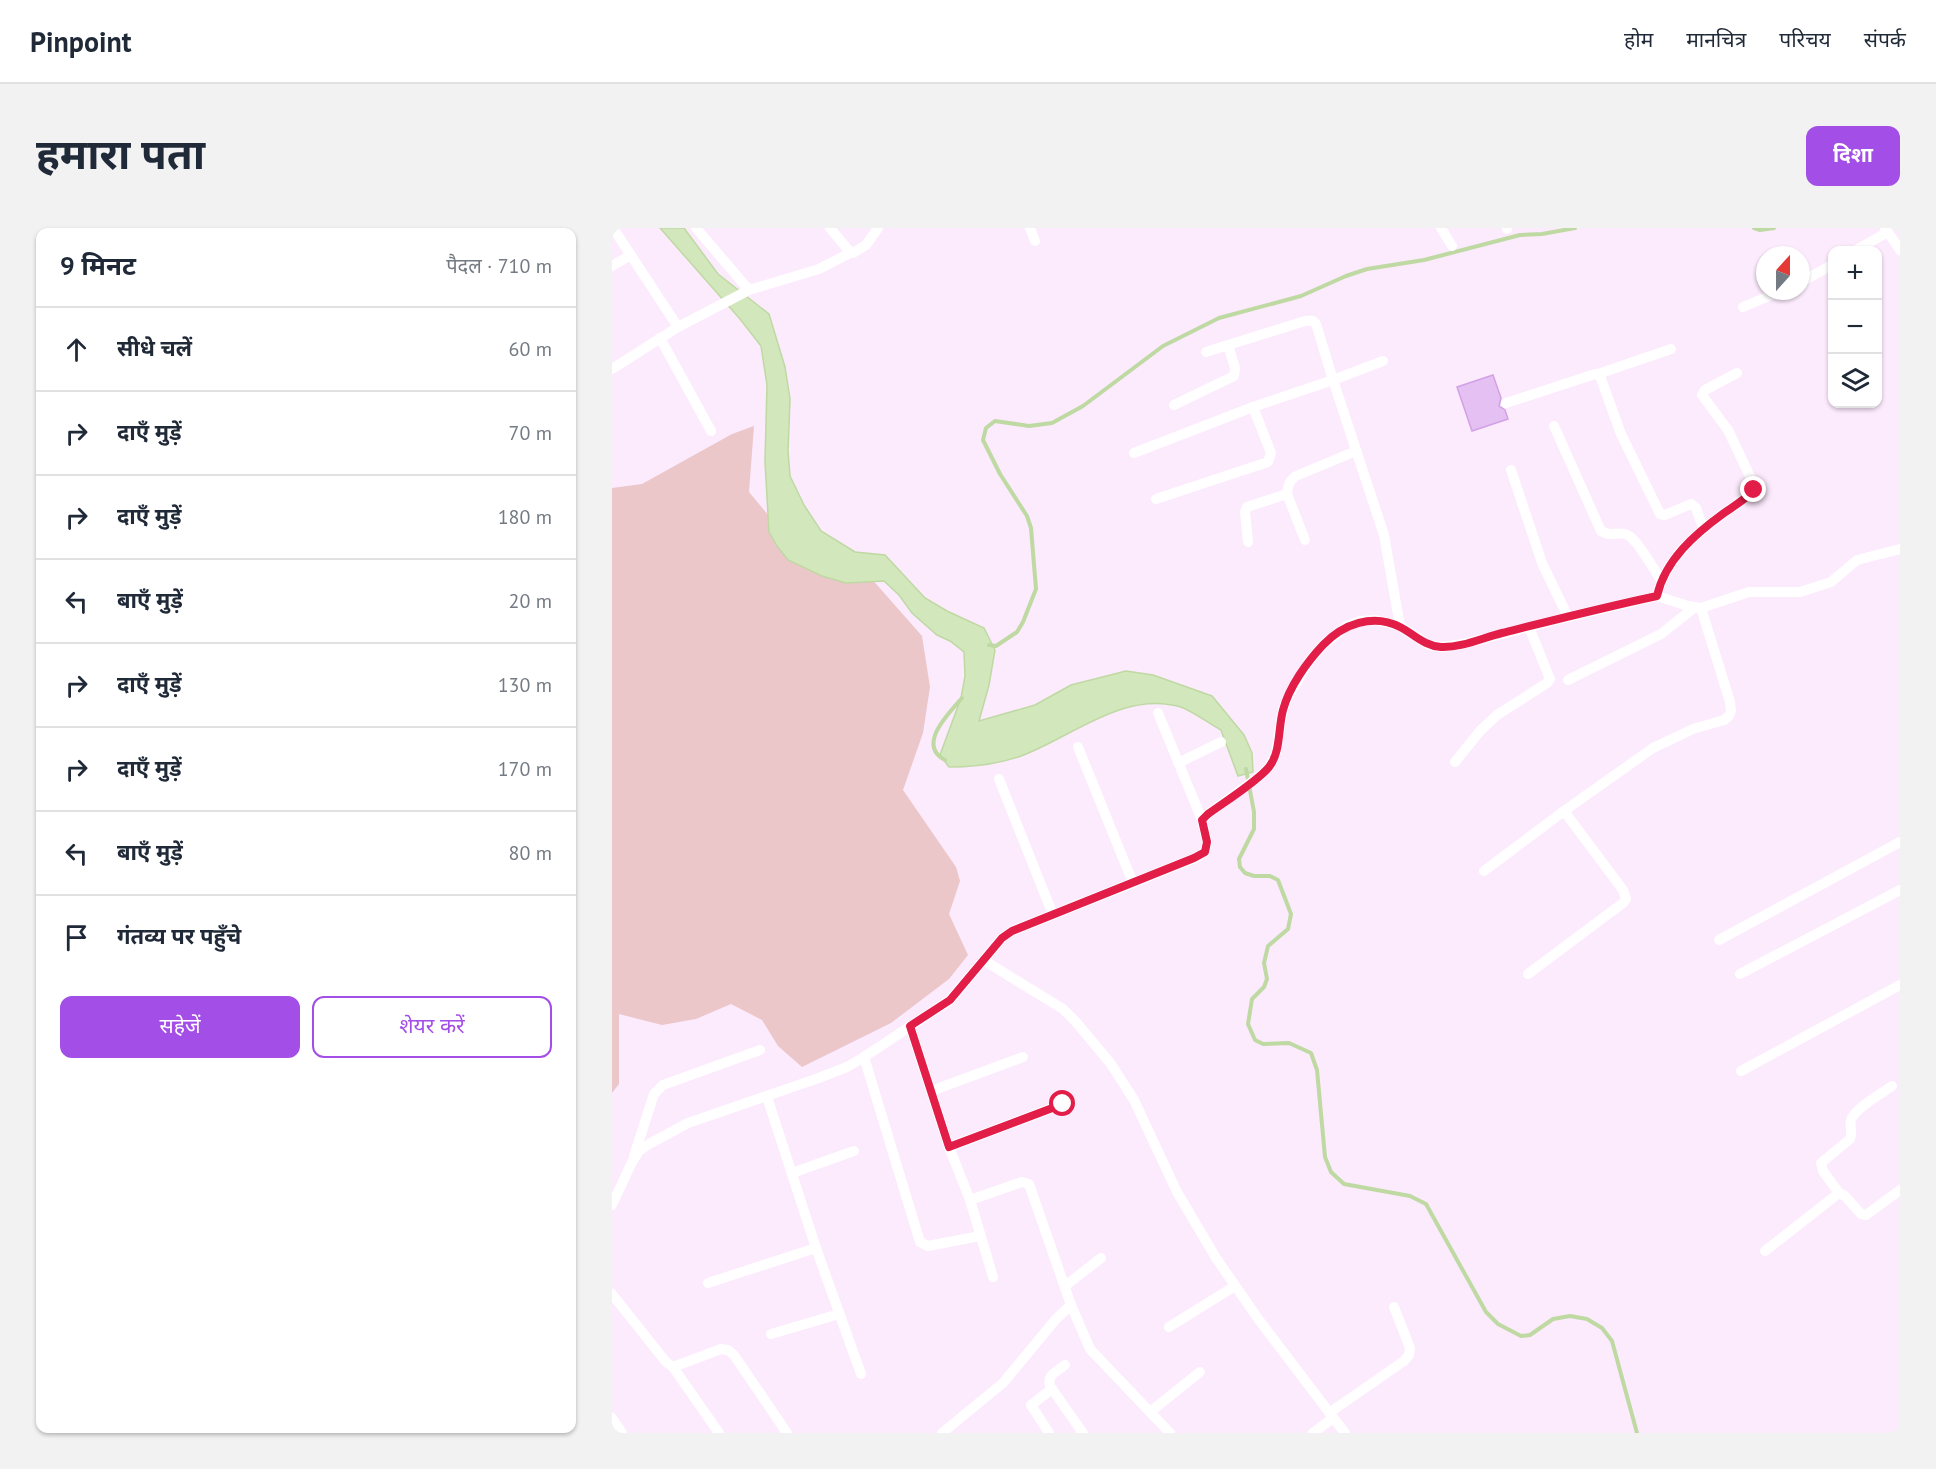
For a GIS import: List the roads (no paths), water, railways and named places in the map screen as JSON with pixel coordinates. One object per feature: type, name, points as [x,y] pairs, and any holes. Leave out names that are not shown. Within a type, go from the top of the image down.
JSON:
[{"type":"street","points":[[613,228],[678,327]]},
{"type":"street","points":[[696,228],[747,291]]},
{"type":"street","points":[[830,228],[852,252]]},
{"type":"street","points":[[612,369],[678,327],[747,291],[819,269],[855,252],[866,244],[878,228]]},
{"type":"street","points":[[1030,228],[1035,241]]},
{"type":"street","points":[[1441,228],[1452,246]]},
{"type":"street","points":[[1862,246],[1887,230],[1900,250]]},
{"type":"street","points":[[612,266],[631,255]]},
{"type":"street","points":[[1810,277],[1828,268]]},
{"type":"street","points":[[1743,307],[1760,300]]},
{"type":"street","points":[[1206,352],[1305,321],[1316,323],[1388,549],[1400,626]]},
{"type":"street","points":[[660,338],[711,431]]},
{"type":"street","points":[[1174,405],[1234,376],[1235,368],[1228,345]]},
{"type":"street","points":[[1506,402],[1671,349]]},
{"type":"street","points":[[1134,453],[1253,407],[1383,361]]},
{"type":"street","points":[[1657,596],[1661,580],[1672,561],[1703,528],[1754,490],[1754,485],[1731,436],[1702,395],[1705,390],[1737,373]]},
{"type":"street","points":[[1598,374],[1602,377],[1621,434],[1660,514],[1665,515],[1691,504],[1696,508],[1703,528]]},
{"type":"street","points":[[1156,499],[1268,462],[1271,453],[1253,407]]},
{"type":"street","points":[[1554,426],[1601,531],[1610,535],[1623,534],[1632,538],[1661,580]]},
{"type":"street","points":[[1305,540],[1287,494],[1290,481],[1296,476],[1356,450]]},
{"type":"street","points":[[1511,470],[1537,550],[1568,617]]},
{"type":"street","points":[[1248,542],[1245,512],[1247,507],[1287,494]]},
{"type":"street","points":[[1568,680],[1661,634],[1698,607],[1749,592],[1786,594],[1810,590],[1832,582],[1857,560],[1900,549]]},
{"type":"street","points":[[1202,820],[1270,766],[1276,753],[1283,709],[1289,694],[1310,660],[1323,645],[1347,626],[1360,621],[1376,620],[1400,626],[1429,645],[1442,647],[1463,644],[1657,596],[1698,607]]},
{"type":"street","points":[[1484,871],[1653,748],[1693,729],[1724,720],[1729,716],[1730,702],[1698,607]]},
{"type":"street","points":[[1455,762],[1488,723],[1550,679],[1529,627]]},
{"type":"street","points":[[632,1162],[639,1151],[649,1144],[688,1123],[847,1067],[864,1057],[950,1000],[1002,938],[1012,931],[1205,852],[1207,842],[1202,820],[1158,713]]},
{"type":"street","points":[[1178,763],[1221,742]]},
{"type":"street","points":[[1078,747],[1133,883]]},
{"type":"street","points":[[999,779],[1053,915]]},
{"type":"street","points":[[1528,974],[1626,899],[1623,890],[1564,811]]},
{"type":"street","points":[[1719,940],[1900,842]]},
{"type":"street","points":[[1740,974],[1900,890]]},
{"type":"street","points":[[985,961],[1063,1009],[1112,1064],[1134,1100],[1177,1192],[1216,1257],[1235,1286],[1345,1433]]},
{"type":"street","points":[[1741,1071],[1900,985]]},
{"type":"street","points":[[910,1026],[949,1147],[970,1200],[993,1277]]},
{"type":"street","points":[[612,1205],[632,1162],[658,1088],[760,1050]]},
{"type":"street","points":[[864,1057],[920,1242],[928,1246],[980,1236]]},
{"type":"street","points":[[931,1091],[1023,1057]]},
{"type":"street","points":[[1892,1086],[1856,1112],[1851,1120],[1850,1139],[1821,1163],[1822,1171],[1839,1193],[1845,1196],[1861,1214],[1866,1215],[1900,1190]]},
{"type":"street","points":[[767,1097],[816,1248],[861,1374]]},
{"type":"street","points":[[949,1147],[1063,1104]]},
{"type":"street","points":[[792,1173],[854,1151]]},
{"type":"street","points":[[970,1200],[1022,1182],[1029,1184],[1071,1305],[1090,1349],[1170,1433]]},
{"type":"street","points":[[1765,1251],[1839,1193]]},
{"type":"street","points":[[708,1283],[816,1248]]},
{"type":"street","points":[[1065,1286],[1101,1258]]},
{"type":"street","points":[[1169,1327],[1235,1286]]},
{"type":"street","points":[[612,1294],[666,1362],[673,1367],[719,1433]]},
{"type":"street","points":[[942,1433],[1003,1383],[1056,1318],[1071,1305]]},
{"type":"street","points":[[1313,1433],[1331,1415],[1409,1355],[1410,1348],[1394,1307]]},
{"type":"street","points":[[771,1334],[839,1314]]},
{"type":"street","points":[[673,1367],[722,1349],[728,1350],[734,1355],[787,1433]]},
{"type":"street","points":[[1065,1365],[1049,1378],[1050,1386],[1083,1433]]},
{"type":"street","points":[[1150,1412],[1200,1372]]},
{"type":"street","points":[[1049,1433],[1032,1404],[1052,1389]]},
{"type":"street","points":[[612,1418],[622,1433]]},
{"type":"waterway","points":[[989,645],[996,646],[1017,632],[1036,589],[1031,528],[1027,516],[1000,474],[983,440],[986,428],[995,421],[1029,426],[1052,423],[1083,406],[1163,346],[1219,318],[1301,296],[1367,269],[1424,260],[1520,235],[1575,228]]},
{"type":"waterway","points":[[1754,228],[1760,230],[1774,228]]},
{"type":"waterway","points":[[945,760],[937,754],[934,738],[943,720],[962,698]]},
{"type":"waterway","points":[[1246,769],[1254,812],[1254,829],[1239,859],[1240,867],[1245,873],[1254,876],[1270,876],[1278,880],[1291,914],[1288,929],[1268,946],[1264,963],[1267,979],[1264,987],[1252,999],[1248,1024],[1255,1040],[1263,1044],[1289,1043],[1311,1053],[1317,1070],[1325,1157],[1331,1172],[1344,1184],[1410,1196],[1426,1204],[1486,1312],[1498,1324],[1521,1336],[1530,1335],[1553,1319],[1570,1316],[1587,1319],[1602,1328],[1612,1341],[1637,1433]]}]
